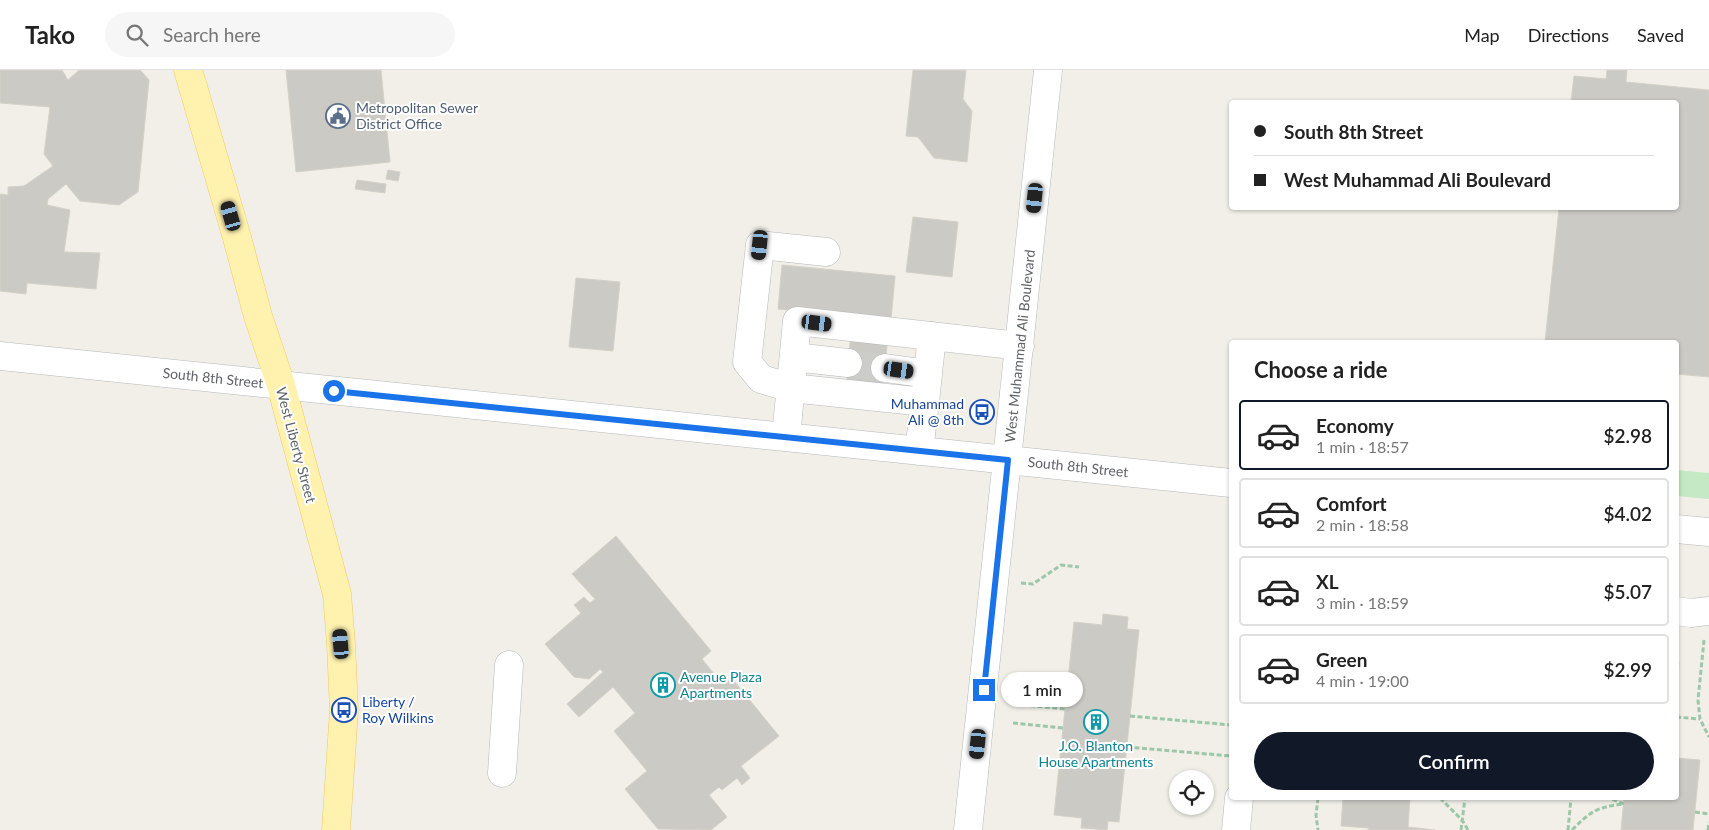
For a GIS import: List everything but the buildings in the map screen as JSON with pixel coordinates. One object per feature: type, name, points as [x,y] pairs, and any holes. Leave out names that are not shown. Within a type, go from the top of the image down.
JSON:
[{"type":"main road","name":"West Liberty Street","points":[[188,70],[258,316],[281,385],[337,594],[344,710],[336,830]]},
{"type":"street","name":"West Muhammad Ali Boulevard","points":[[968,830],[1048,70]]},
{"type":"street","points":[[826,252],[760,245],[747,362],[761,379],[791,388],[925,402]]},
{"type":"street","points":[[786,437],[798,321],[1020,346]]},
{"type":"street","points":[[919,451],[932,336]]},
{"type":"street","name":"South 8th Street","points":[[0,356],[1229,483]]},
{"type":"street","points":[[794,357],[848,363]]},
{"type":"street","points":[[885,368],[928,374]]},
{"type":"street","points":[[1679,529],[1709,532]]},
{"type":"street","points":[[1679,611],[1691,613],[1708,611]]},
{"type":"street","points":[[502,773],[509,665]]},
{"type":"street","points":[[1236,830],[1240,800]]},
{"type":"path","points":[[995,581],[1033,584],[1061,566],[1079,567]]},
{"type":"path","points":[[1708,611],[1698,700],[1700,719],[1709,737]]},
{"type":"path","points":[[1015,704],[1065,709]]},
{"type":"path","points":[[1130,716],[1229,725]]},
{"type":"path","points":[[1679,717],[1700,719]]},
{"type":"path","points":[[1013,722],[1063,728]]},
{"type":"path","points":[[1127,747],[1229,756]]},
{"type":"path","points":[[1318,800],[1316,815],[1318,830]]},
{"type":"path","points":[[1442,800],[1462,820],[1468,830]]},
{"type":"path","points":[[1461,830],[1465,800]]},
{"type":"path","points":[[1568,830],[1571,800]]},
{"type":"path","points":[[1572,830],[1588,814],[1609,806],[1624,804],[1613,800]]},
{"type":"path","points":[[1694,812],[1709,814]]},
{"type":"path","points":[[1708,830],[1709,822]]},
{"type":"green space","points":[[1679,470],[1709,473],[1709,499],[1679,496]]},
{"type":"tunnel","points":[[848,363],[885,368]]},
{"type":"place","name":"Metropolitan Sewer District Office","points":[[338,116]]},
{"type":"place","name":"Muhammad Ali @ 8th","points":[[982,412]]},
{"type":"place","name":"Avenue Plaza Apartments","points":[[663,685]]},
{"type":"place","name":"Liberty / Roy Wilkins","points":[[344,710]]},
{"type":"place","name":"J.O. Blanton House Apartments","points":[[1096,722]]},
{"type":"route","points":[[334,391],[1008,460],[984,690]]}]
